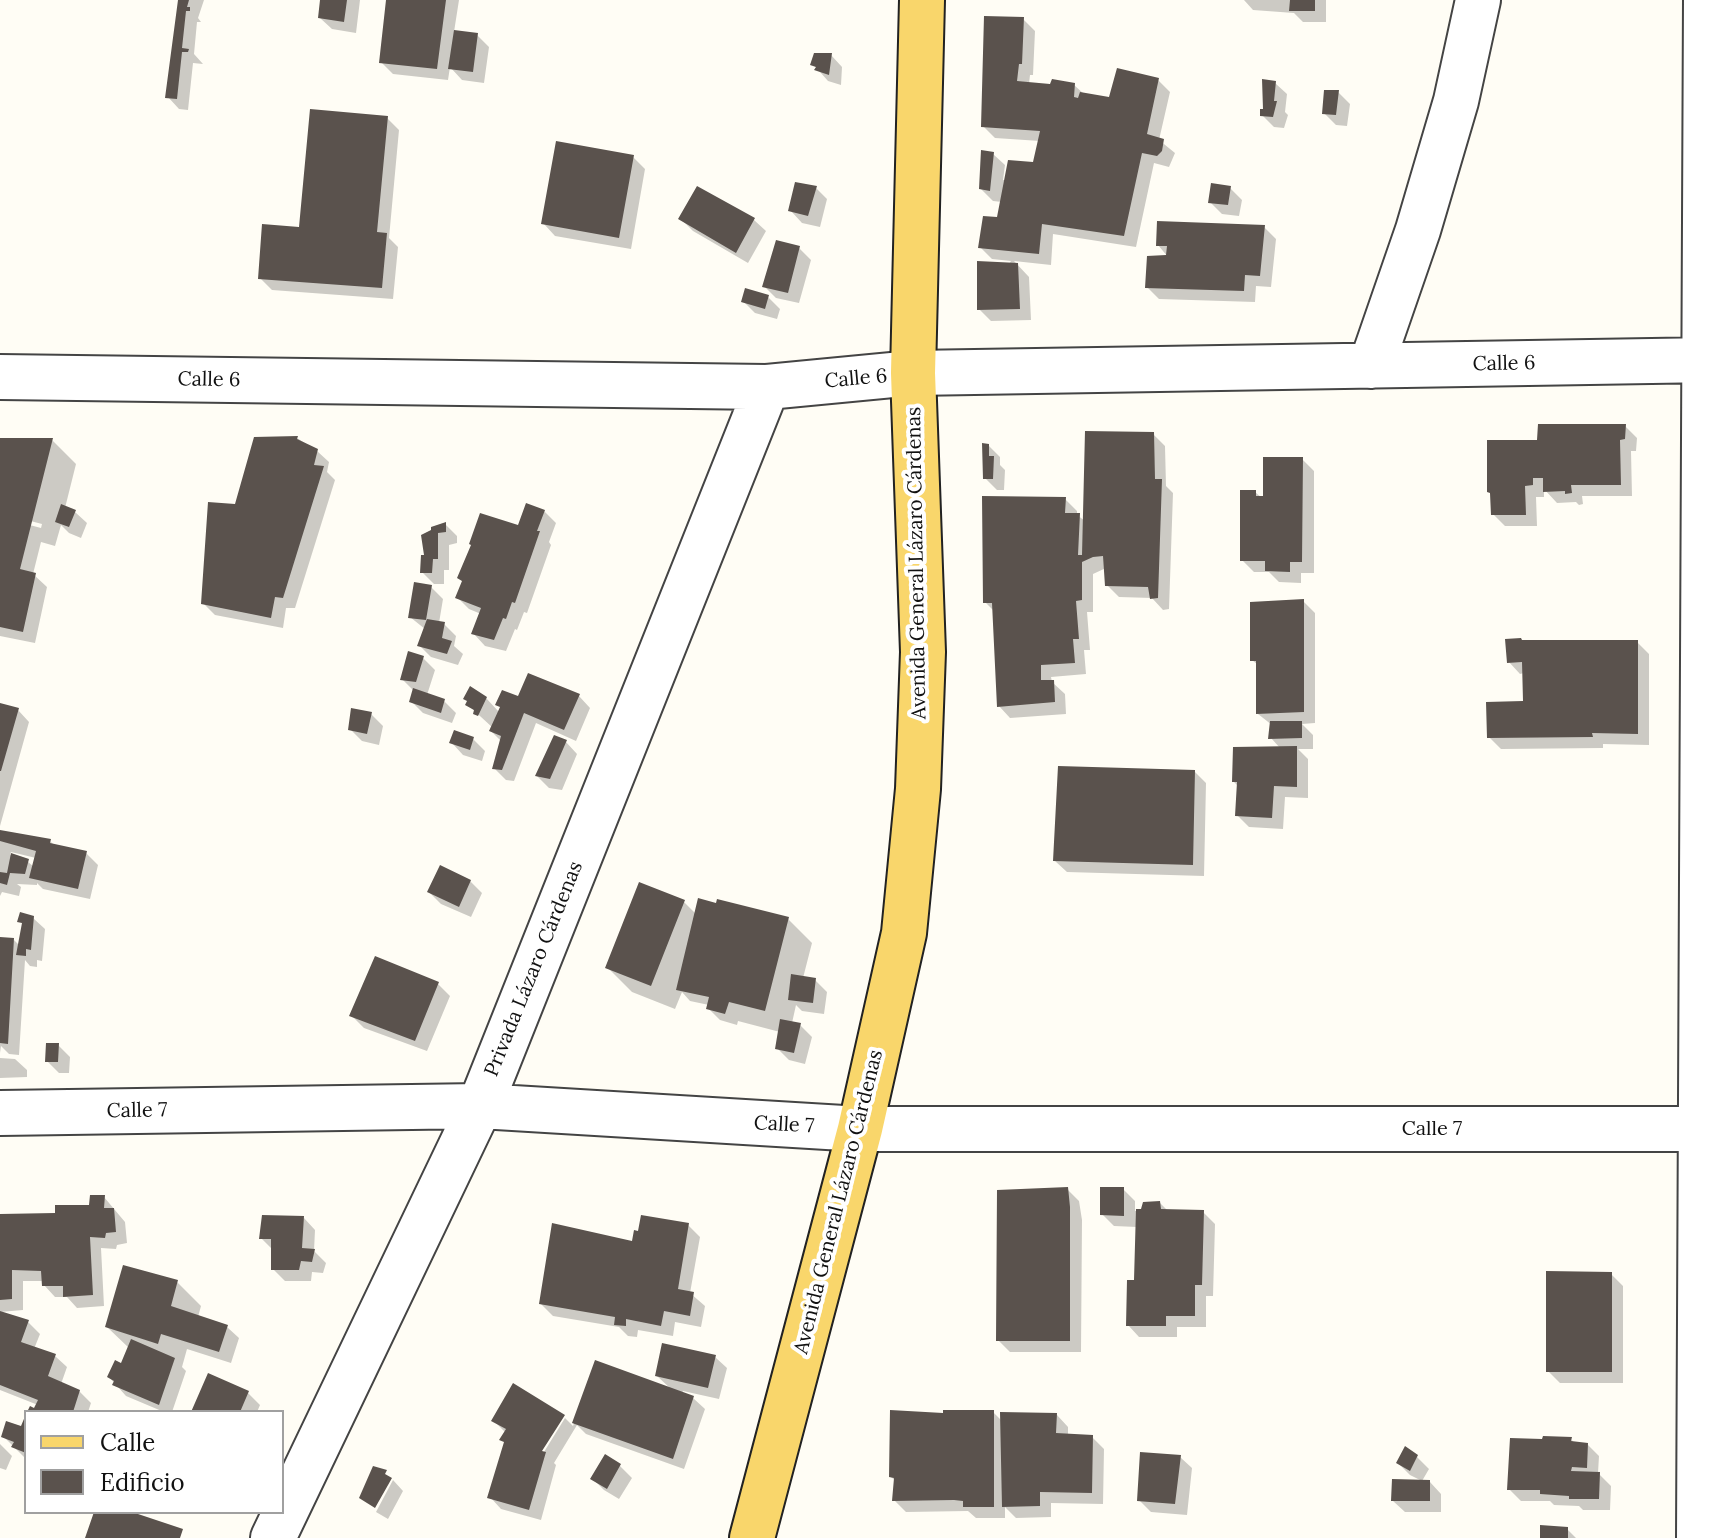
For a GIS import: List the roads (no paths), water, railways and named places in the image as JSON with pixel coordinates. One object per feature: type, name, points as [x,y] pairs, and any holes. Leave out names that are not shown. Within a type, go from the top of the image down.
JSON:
[{"type":"main road","name":"Avenida General Lázaro Cárdenas","points":[[752,1538],[860,1129],[904,933],[918,789],[923,652],[913,373],[922,0]]},
{"type":"street","points":[[1371,366],[1418,230],[1456,101],[1478,0]]},
{"type":"street","points":[[1699,1538],[1708,1129],[1706,0]]},
{"type":"street","name":"Calle 6","points":[[0,377],[767,387],[913,373],[1709,360]]},
{"type":"street","name":"Privada Lázaro Cárdenas","points":[[273,1538],[480,1106],[767,387]]},
{"type":"street","name":"Calle 7","points":[[0,1113],[480,1106],[860,1129],[1708,1129]]}]
